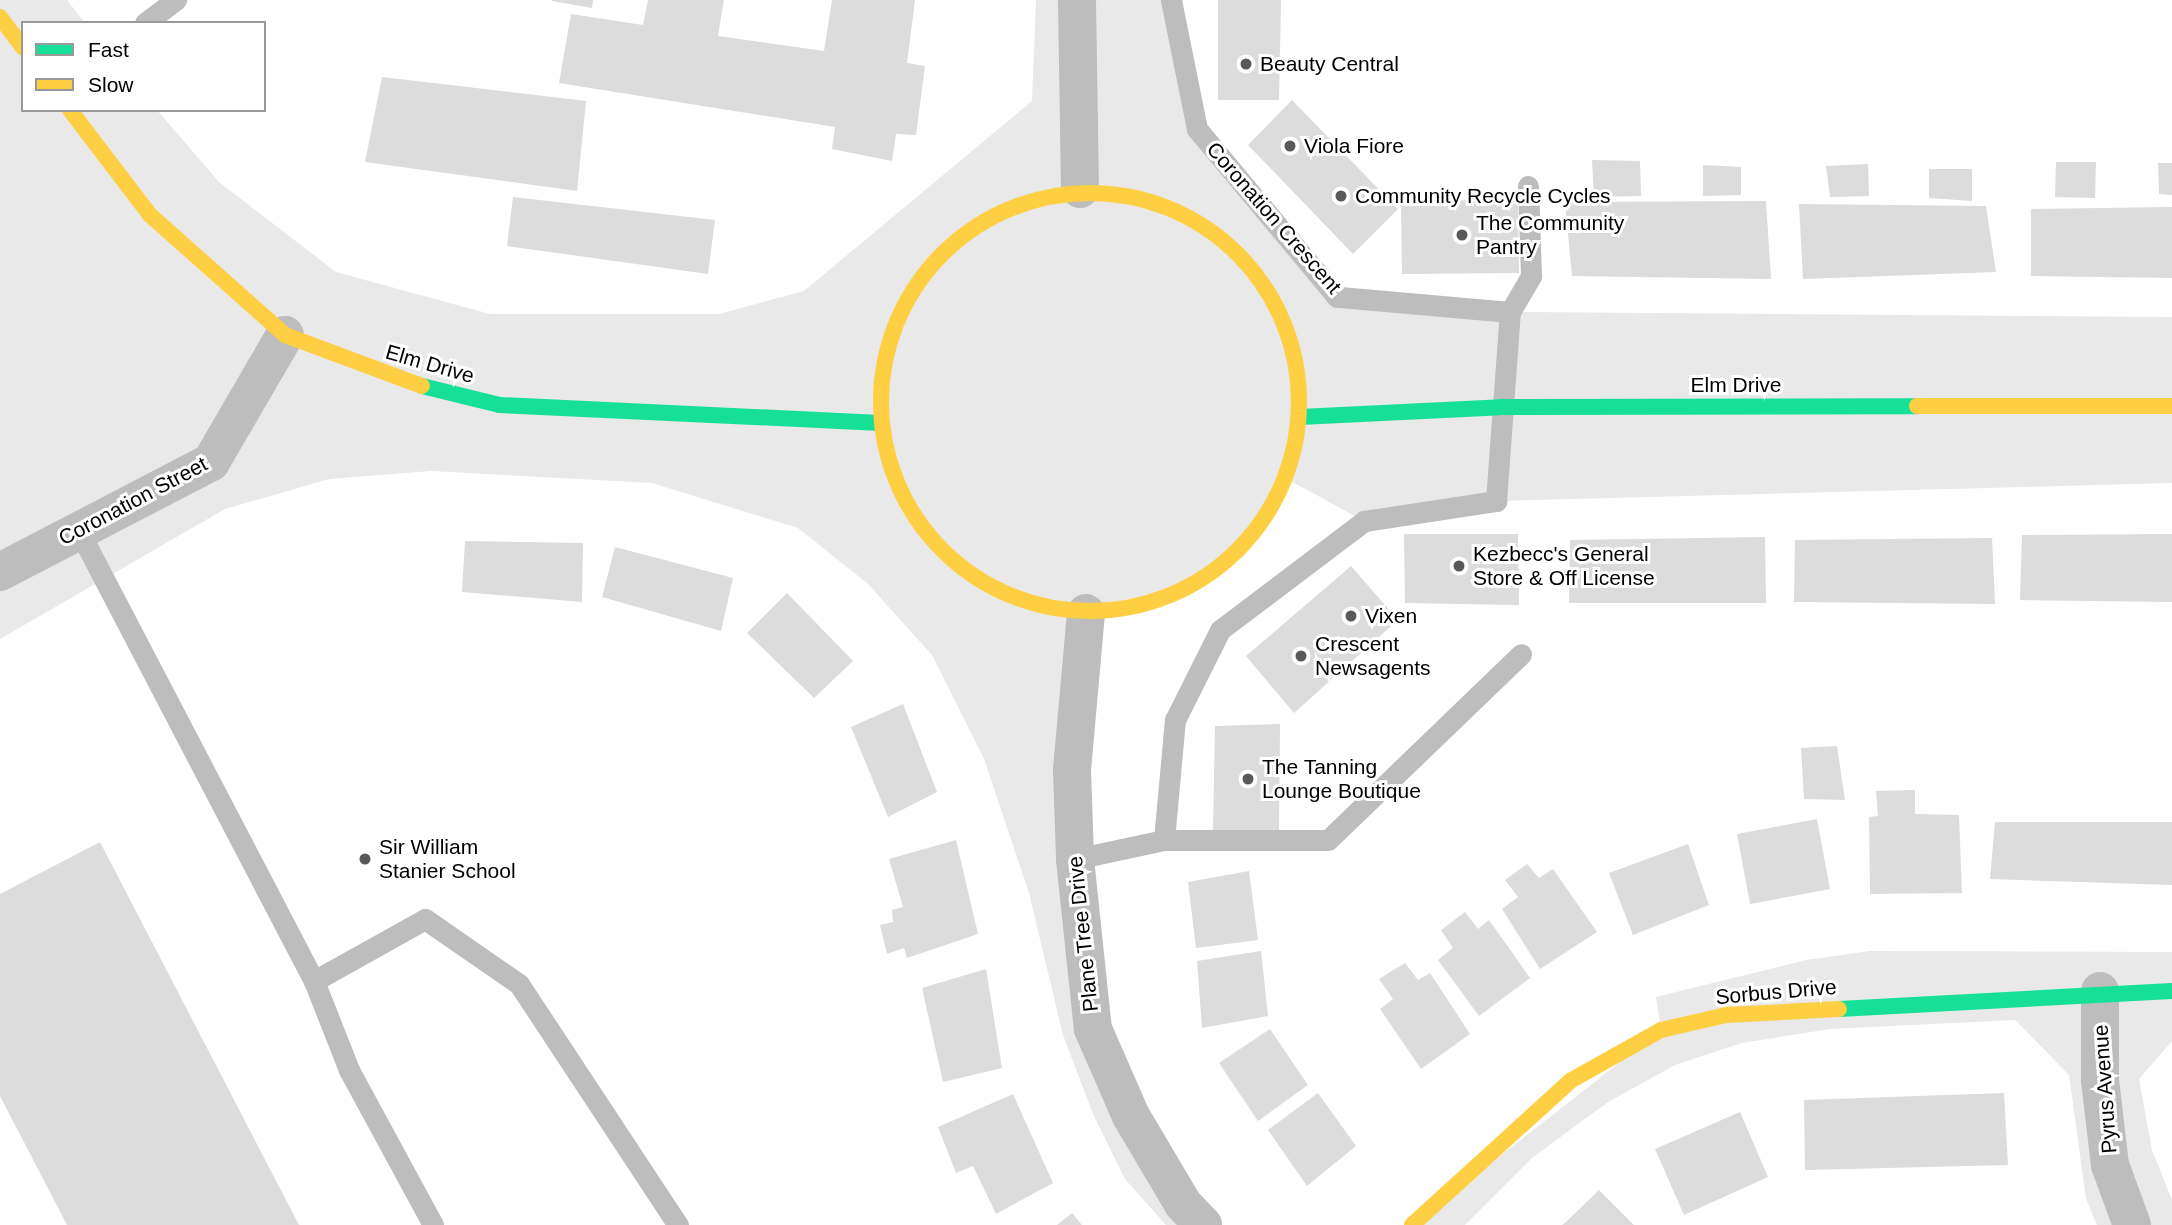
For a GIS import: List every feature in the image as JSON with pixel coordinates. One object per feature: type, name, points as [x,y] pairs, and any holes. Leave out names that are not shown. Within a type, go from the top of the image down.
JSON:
[{"type":"street","points":[[1077,0],[1080,189]]},
{"type":"street","points":[[0,18],[21,45]]},
{"type":"street","name":"Elm Drive","points":[[72,112],[150,215],[285,335],[395,379],[500,405],[881,422]]},
{"type":"street","points":[[1080,189],[1126,194],[1185,214],[1235,249],[1273,298],[1295,355],[1300,416],[1280,490],[1254,534],[1207,578],[1150,604],[1086,613],[1026,603],[962,568],[926,534],[895,482],[881,422],[884,358],[907,297],[948,246],[1002,210],[1080,189]]},
{"type":"street","name":"Coronation Street","points":[[0,572],[211,462],[285,335]]},
{"type":"street","name":"Elm Drive","points":[[1300,416],[1501,407],[2172,405]]},
{"type":"street","name":"Plane Tree Drive","points":[[1086,613],[1072,771],[1074,859],[1093,1030],[1131,1116],[1183,1204],[1203,1225]]},
{"type":"street","name":"Sorbus Drive","points":[[1412,1225],[1570,1081],[1661,1030],[1726,1015],[2100,991],[2172,991]]},
{"type":"street","name":"Pyrus Avenue","points":[[2100,991],[2100,1080],[2110,1165],[2132,1225]]},
{"type":"lane","points":[[148,21],[176,0]]},
{"type":"lane","name":"Coronation Crescent","points":[[1171,0],[1197,129],[1337,297],[1510,312]]},
{"type":"lane","points":[[1164,840],[1175,720],[1220,630],[1364,521],[1496,502],[1510,312],[1531,276],[1528,186]]},
{"type":"lane","points":[[79,531],[314,981],[349,1070],[433,1225]]},
{"type":"lane","points":[[1074,859],[1164,840],[1328,840],[1521,654]]},
{"type":"lane","points":[[314,981],[425,919],[519,985],[674,1223]]},
{"type":"shaded area","points":[[0,0],[67,0],[83,21],[21,21],[21,112],[159,112],[219,182],[336,272],[490,314],[719,314],[804,291],[1032,101],[1036,0],[1171,0],[1197,129],[1337,297],[1510,312],[2172,317],[2172,483],[1496,501],[1364,521],[1287,479],[1254,534],[1207,578],[1150,604],[1086,613],[1093,1029],[1203,1225],[1166,1225],[1125,1179],[1093,1114],[1063,1035],[1029,893],[984,759],[932,655],[868,584],[798,528],[652,483],[431,471],[329,479],[225,509],[0,639]]},
{"type":"shaded area","points":[[1870,951],[2172,952],[2172,1041],[2139,1079],[2152,1150],[2172,1200],[2172,1225],[2097,1225],[2086,1199],[2069,1075],[2015,1020],[1830,1029],[1742,1043],[1675,1065],[1608,1102],[1532,1158],[1465,1225],[1412,1225],[1661,1030],[1656,997],[1806,960]]},
{"type":"building","points":[[552,0],[593,0],[592,8]]},
{"type":"building","points":[[648,0],[724,0],[718,36],[824,51],[832,0],[915,0],[907,63],[925,66],[916,135],[896,134],[892,161],[832,149],[835,127],[559,83],[571,14],[643,25]]},
{"type":"building","points":[[1218,0],[1281,0],[1279,100],[1218,100]]},
{"type":"building","points":[[382,77],[586,101],[577,191],[365,162]]},
{"type":"building","points":[[1292,100],[1398,209],[1353,254],[1248,145]]},
{"type":"building","points":[[1592,160],[1640,161],[1641,196],[1594,197]]},
{"type":"building","points":[[2056,162],[2096,162],[2095,198],[2055,197]]},
{"type":"building","points":[[2158,163],[2172,163],[2172,195],[2159,194]]},
{"type":"building","points":[[1868,164],[1869,196],[1830,197],[1826,166]]},
{"type":"building","points":[[1703,165],[1741,167],[1741,195],[1703,196]]},
{"type":"building","points":[[1929,169],[1972,169],[1972,201],[1929,198]]},
{"type":"building","points":[[513,197],[715,220],[708,274],[507,246]]},
{"type":"building","points":[[1518,197],[1519,273],[1402,274],[1401,204]]},
{"type":"building","points":[[1766,201],[1771,279],[1572,276],[1565,202]]},
{"type":"building","points":[[1799,204],[1986,206],[1996,272],[1803,279]]},
{"type":"building","points":[[2172,207],[2172,278],[2031,276],[2031,209]]},
{"type":"building","points":[[1404,534],[1518,534],[1519,605],[1405,603]]},
{"type":"building","points":[[2172,534],[2172,602],[2020,600],[2022,535]]},
{"type":"building","points":[[1765,537],[1766,603],[1569,603],[1570,540]]},
{"type":"building","points":[[1992,538],[1995,604],[1794,602],[1795,540]]},
{"type":"building","points":[[465,541],[583,543],[582,602],[462,592]]},
{"type":"building","points":[[615,547],[733,578],[721,631],[602,597]]},
{"type":"building","points":[[1351,566],[1398,620],[1294,713],[1246,656]]},
{"type":"building","points":[[787,593],[853,661],[814,698],[747,633]]},
{"type":"building","points":[[903,704],[937,792],[888,817],[851,727]]},
{"type":"building","points":[[1280,724],[1279,831],[1213,831],[1215,726]]},
{"type":"building","points":[[1837,746],[1845,800],[1804,799],[1801,748]]},
{"type":"building","points":[[1915,790],[1915,814],[1959,815],[1962,893],[1870,894],[1869,817],[1878,816],[1876,791]]},
{"type":"building","points":[[1817,819],[1830,889],[1750,904],[1737,834]]},
{"type":"building","points":[[1995,822],[2172,822],[2172,885],[1990,879]]},
{"type":"building","points":[[956,840],[978,934],[907,958],[904,948],[887,954],[880,925],[893,922],[892,910],[903,907],[889,859]]},
{"type":"building","points":[[100,842],[299,1225],[67,1225],[0,1096],[0,894]]},
{"type":"building","points":[[1688,844],[1709,905],[1633,935],[1609,873]]},
{"type":"building","points":[[1527,864],[1539,878],[1553,869],[1597,932],[1540,969],[1502,909],[1518,897],[1505,880]]},
{"type":"building","points":[[1249,871],[1258,940],[1196,948],[1188,882]]},
{"type":"building","points":[[1465,912],[1478,929],[1489,920],[1530,978],[1479,1016],[1438,960],[1453,948],[1441,930]]},
{"type":"building","points":[[1261,951],[1268,1016],[1202,1028],[1197,961]]},
{"type":"building","points":[[1405,963],[1418,980],[1430,973],[1470,1034],[1421,1069],[1380,1009],[1393,999],[1379,979]]},
{"type":"building","points":[[986,969],[1002,1068],[943,1082],[922,988]]},
{"type":"building","points":[[1270,1029],[1308,1085],[1258,1121],[1219,1063]]},
{"type":"building","points":[[1318,1093],[1356,1146],[1307,1186],[1268,1130]]},
{"type":"building","points":[[2004,1093],[2008,1165],[1805,1170],[1804,1100]]},
{"type":"building","points":[[1013,1094],[1053,1183],[996,1214],[973,1166],[956,1173],[938,1127]]},
{"type":"building","points":[[1740,1112],[1768,1177],[1684,1215],[1655,1149]]},
{"type":"building","points":[[1599,1190],[1634,1225],[1562,1225],[1566,1222]]},
{"type":"building","points":[[1072,1213],[1082,1225],[1057,1225]]},
{"type":"traffic: fast","points":[[422,386],[500,405],[881,423]]},
{"type":"traffic: fast","points":[[1300,417],[1501,407],[1917,406]]},
{"type":"traffic: fast","points":[[1839,1009],[2172,991]]},
{"type":"traffic: slow","points":[[0,17],[21,45]]},
{"type":"traffic: slow","points":[[72,112],[150,215],[285,335],[422,386]]},
{"type":"traffic: slow","points":[[1090,193],[1131,197],[1170,209],[1206,228],[1238,254],[1264,286],[1283,322],[1295,361],[1299,402],[1295,443],[1283,482],[1264,518],[1238,550],[1206,576],[1170,595],[1131,607],[1090,611],[1049,607],[1010,595],[974,576],[942,550],[916,518],[897,482],[885,443],[881,402],[885,361],[897,322],[916,286],[942,254],[974,228],[1010,209],[1049,197],[1090,193]]},
{"type":"traffic: slow","points":[[1917,406],[2172,406]]},
{"type":"traffic: slow","points":[[1412,1225],[1570,1081],[1661,1030],[1726,1015],[1839,1009]]},
{"type":"place","name":"Beauty Central","points":[[1246,64]]},
{"type":"place","name":"Viola Fiore","points":[[1290,146]]},
{"type":"place","name":"Community Recycle Cycles","points":[[1341,196]]},
{"type":"place","name":"The Community Pantry","points":[[1462,235]]},
{"type":"place","name":"Kezbecc's General Store & Off License","points":[[1459,566]]},
{"type":"place","name":"Vixen","points":[[1351,616]]},
{"type":"place","name":"Crescent Newsagents","points":[[1301,656]]},
{"type":"place","name":"The Tanning Lounge Boutique","points":[[1248,779]]},
{"type":"place","name":"Sir William Stanier School","points":[[365,859]]}]
